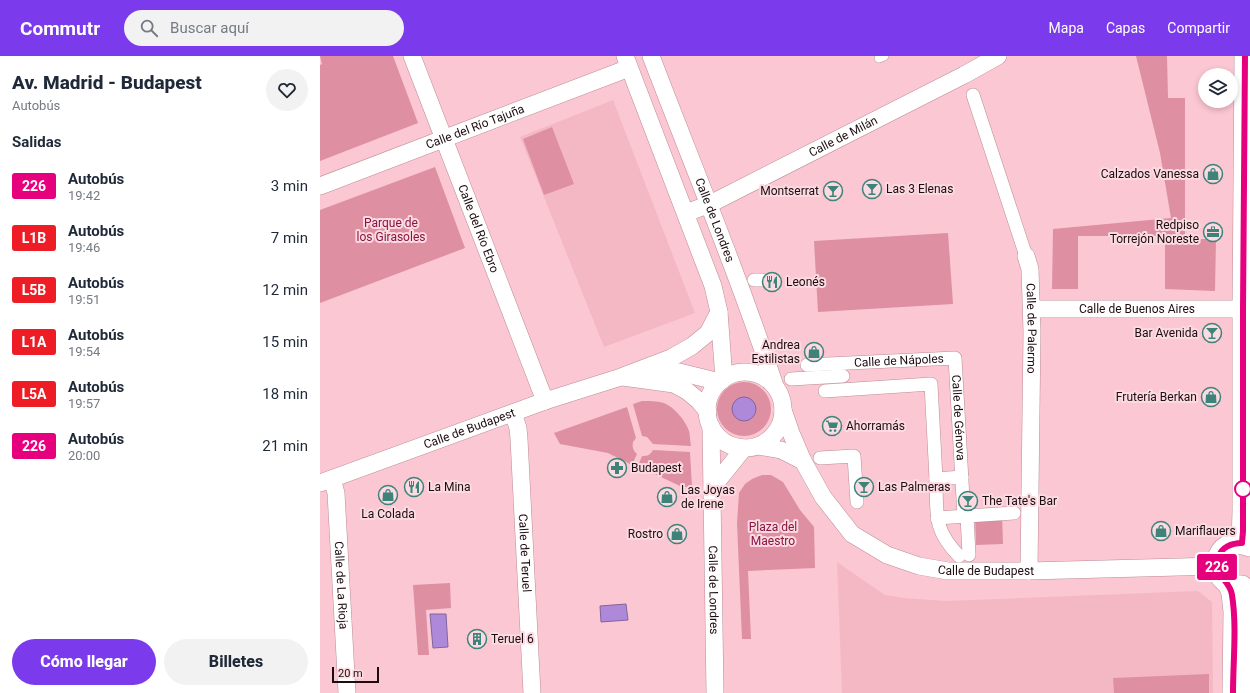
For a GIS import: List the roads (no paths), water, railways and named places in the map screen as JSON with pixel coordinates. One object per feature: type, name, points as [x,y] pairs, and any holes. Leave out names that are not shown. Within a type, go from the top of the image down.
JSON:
[{"type":"street","name":"Calle del Río Ebro","points":[[412,56],[545,401]]},
{"type":"street","name":"Calle de Londres","points":[[651,56],[710,204],[775,386]]},
{"type":"street","name":"Calle de Milán","points":[[686,213],[710,204],[964,75],[998,56]]},
{"type":"street","points":[[1245,56],[1247,260],[1243,309],[1243,511],[1246,544],[1232,543],[1224,548],[1218,556],[1216,566],[1218,574],[1230,585],[1236,587],[1250,583]]},
{"type":"street","name":"Calle del Río Tajuña","points":[[320,186],[444,139],[627,62]]},
{"type":"street","points":[[627,62],[713,286],[719,312],[722,380]]},
{"type":"street","name":"Calle de Palermo","points":[[973,95],[1030,269],[1032,309],[1029,571]]},
{"type":"street","name":"Calle de Buenos Aires","points":[[1032,309],[1243,309]]},
{"type":"street","name":"Calle de Budapest","points":[[326,481],[545,401],[621,377],[671,358],[692,346],[708,333],[719,312]]},
{"type":"street","name":"Calle de Nápoles","points":[[791,379],[843,369],[954,358]]},
{"type":"street","name":"Calle de Génova","points":[[843,390],[931,384],[937,518],[939,529],[945,540],[964,555],[966,516],[954,358]]},
{"type":"street","name":"Calle de Nápoles","points":[[807,365],[843,369]]},
{"type":"street","name":"Calle de Budapest","points":[[640,369],[679,372],[722,380]]},
{"type":"street","name":"Calle de Nápoles","points":[[843,369],[843,390]]},
{"type":"street","points":[[712,488],[751,447],[767,441],[774,434],[781,423],[783,410],[781,398],[775,386],[764,377],[753,373],[740,372],[722,380],[715,387],[710,398],[709,419],[720,438],[731,445],[751,447],[780,450],[803,461]]},
{"type":"street","name":"Calle de Budapest","points":[[621,377],[674,384],[687,391],[699,402],[709,419]]},
{"type":"street","points":[[824,391],[843,390]]},
{"type":"street","name":"Calle de Budapest","points":[[783,410],[803,461],[822,497],[852,534],[887,555],[919,566],[948,572],[1216,566]]},
{"type":"street","name":"Calle de Teruel","points":[[513,413],[518,428],[519,439],[532,693]]},
{"type":"street","name":"Calle de Londres","points":[[709,419],[712,488],[715,693]]},
{"type":"street","points":[[820,458],[854,456],[857,502]]},
{"type":"street","name":"Calle de Génova","points":[[936,479],[962,477]]},
{"type":"street","name":"Calle de La Rioja","points":[[326,481],[336,492],[348,693]]},
{"type":"street","points":[[937,518],[1014,513]]},
{"type":"street","points":[[1230,585],[1234,612],[1233,693]]},
{"type":"street","points":[[1249,693],[1250,596]]},
{"type":"place","name":"Calzados Vanessa","points":[[1213,174]]},
{"type":"place","name":"Las 3 Elenas","points":[[872,189]]},
{"type":"place","name":"Montserrat","points":[[833,191]]},
{"type":"place","name":"Redpiso Torrejón Noreste","points":[[1213,232]]},
{"type":"place","name":"Leonés","points":[[772,282]]},
{"type":"place","name":"Bar Avenida","points":[[1212,333]]},
{"type":"place","name":"Andrea Estilistas","points":[[814,352]]},
{"type":"place","name":"Frutería Berkan","points":[[1211,397]]},
{"type":"place","name":"Ahorramás","points":[[832,426]]},
{"type":"place","name":"Budapest","points":[[617,468]]},
{"type":"place","name":"La Mina","points":[[414,487]]},
{"type":"place","name":"Las Palmeras","points":[[864,487]]},
{"type":"place","name":"La Colada","points":[[388,495]]},
{"type":"place","name":"Las Joyas de Irene","points":[[667,497]]},
{"type":"place","name":"The Tate's Bar","points":[[968,501]]},
{"type":"place","name":"Mariflauers","points":[[1161,531]]},
{"type":"place","name":"Rostro","points":[[677,534]]},
{"type":"place","name":"Teruel 6","points":[[477,639]]},
{"type":"park label","name":"Parque de los Girasoles","points":[[391,230]]},
{"type":"park label","name":"Plaza del Maestro","points":[[773,534]]}]
